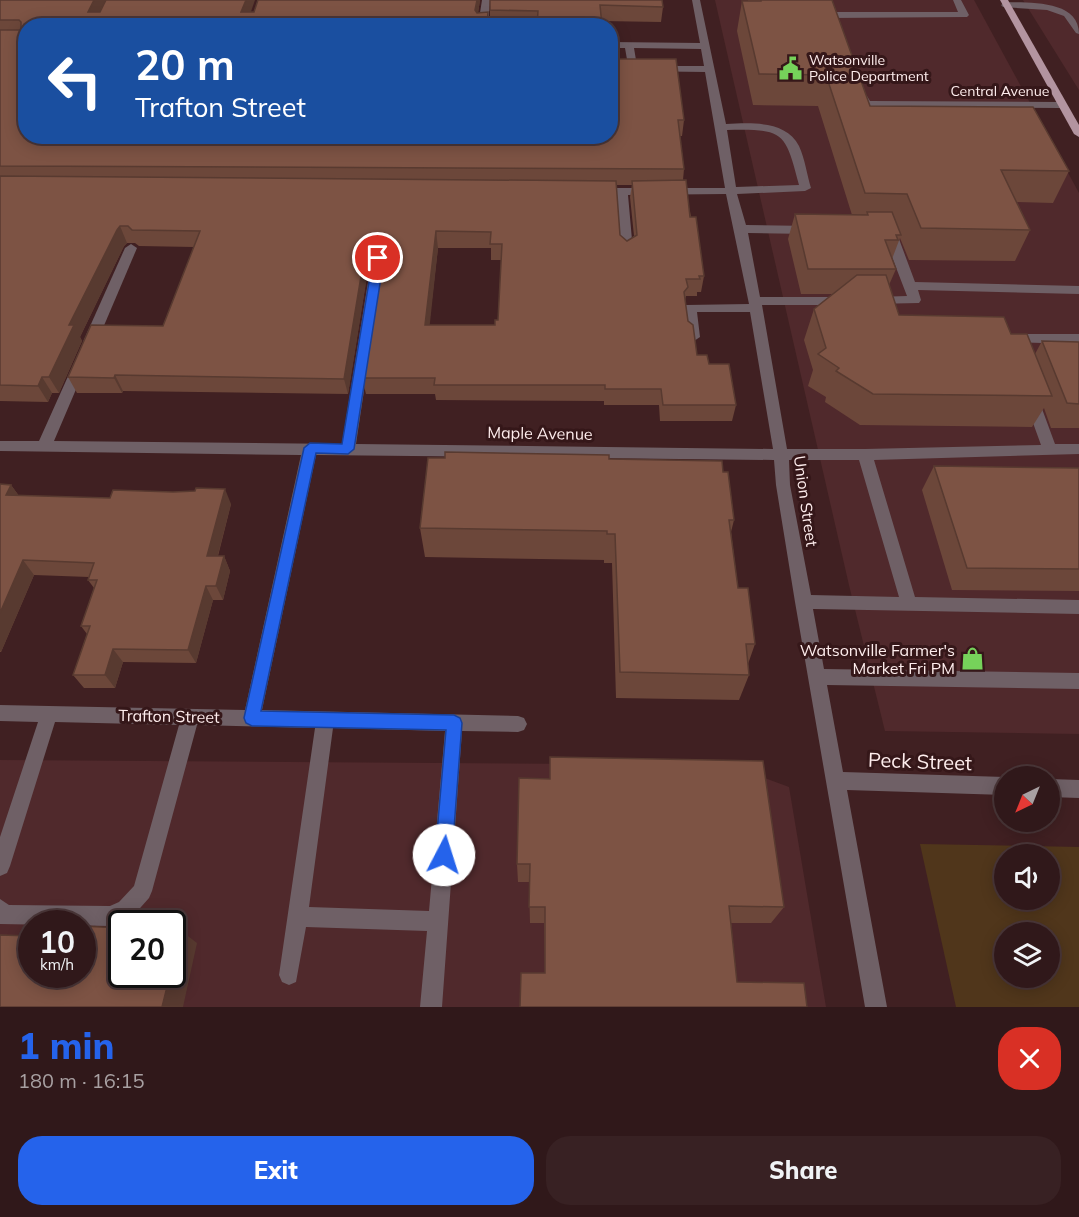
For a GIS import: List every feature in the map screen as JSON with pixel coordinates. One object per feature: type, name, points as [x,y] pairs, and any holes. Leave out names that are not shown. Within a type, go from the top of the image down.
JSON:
[{"type":"main road","points":[[1005,3],[1079,134]]},
{"type":"street","points":[[484,18],[486,0]]},
{"type":"street","name":"Union Street","points":[[696,0],[721,127],[731,192],[756,305],[781,454],[783,485],[876,1007]]},
{"type":"street","points":[[833,25],[828,11],[964,15],[957,0]]},
{"type":"street","points":[[1005,3],[1048,7],[1067,14],[1079,31]]},
{"type":"street","points":[[618,45],[705,46]]},
{"type":"street","points":[[629,45],[632,69],[710,69]]},
{"type":"street","name":"Central Avenue","points":[[852,82],[867,104],[1061,105]]},
{"type":"street","points":[[586,191],[731,192],[805,188],[794,144],[778,131],[756,127],[721,127]]},
{"type":"street","points":[[622,191],[627,251]]},
{"type":"street","points":[[741,229],[819,230]]},
{"type":"street","points":[[694,337],[690,308],[915,300],[911,286],[884,231]]},
{"type":"street","points":[[44,447],[131,248]]},
{"type":"street","points":[[348,449],[378,258]]},
{"type":"street","points":[[911,286],[1079,290]]},
{"type":"street","points":[[1013,349],[1009,338],[1079,339]]},
{"type":"street","points":[[1028,390],[1050,449]]},
{"type":"street","name":"Maple Avenue","points":[[0,447],[310,448],[865,455],[1079,449]]},
{"type":"street","points":[[252,718],[310,448]]},
{"type":"street","points":[[865,455],[909,604]]},
{"type":"street","points":[[803,602],[1079,608]]},
{"type":"street","points":[[816,677],[1079,681]]},
{"type":"street","name":"Trafton Street","points":[[0,713],[518,724]]},
{"type":"street","points":[[0,866],[49,714]]},
{"type":"street","points":[[0,909],[3,915],[110,916],[126,909],[142,891],[190,717]]},
{"type":"street","points":[[289,975],[325,720]]},
{"type":"street","points":[[431,1007],[454,723]]},
{"type":"street","name":"Peck Street","points":[[834,781],[994,786]]},
{"type":"street","points":[[1060,788],[1079,789]]},
{"type":"street","points":[[298,917],[438,921]]},
{"type":"shaded area","points":[[715,0],[974,0],[1079,193],[1079,734],[885,731],[849,585]]},
{"type":"shaded area","points":[[1023,0],[1079,0],[1079,90]]},
{"type":"shaded area","points":[[0,760],[729,765],[789,787],[826,1007],[0,1007]]},
{"type":"shaded area","points":[[920,844],[994,845],[994,910],[1060,910],[1060,847],[1079,847],[1079,1007],[956,1007]]},
{"type":"building","points":[[0,0],[94,0],[88,12],[100,12],[106,0],[246,0],[241,12],[254,12],[258,0],[477,0],[475,10],[477,13],[488,12],[488,18],[18,18],[18,20],[0,20]]},
{"type":"building","points":[[490,0],[662,0],[663,7],[600,5],[601,18],[538,18],[538,11],[490,10]]},
{"type":"building","points":[[832,0],[870,106],[1033,107],[1069,171],[1001,170],[1030,230],[921,228],[907,194],[865,193],[826,75],[759,74],[742,1]]},
{"type":"building","points":[[0,30],[18,30],[18,144],[618,144],[618,59],[676,59],[684,120],[678,120],[684,169],[0,166]]},
{"type":"building","points":[[0,176],[616,181],[620,235],[627,241],[637,235],[632,181],[686,180],[690,217],[696,217],[704,276],[699,276],[700,279],[686,279],[688,287],[684,292],[688,321],[693,325],[697,355],[707,355],[709,364],[729,364],[736,405],[663,405],[661,389],[605,389],[605,385],[434,385],[435,378],[362,378],[384,241],[377,235],[367,240],[344,379],[115,375],[114,378],[68,377],[91,325],[163,326],[200,231],[132,230],[128,226],[120,226],[117,230],[69,325],[74,325],[49,377],[42,377],[38,386],[0,385]],"holes":[[[436,231],[491,232],[490,244],[502,244],[498,320],[495,320],[495,325],[425,325]]]},
{"type":"building","points":[[867,212],[892,212],[901,235],[896,235],[898,240],[885,240],[896,269],[808,269],[795,214],[868,215]]},
{"type":"building","points":[[857,275],[886,275],[899,315],[1004,317],[1011,334],[1027,334],[1052,396],[873,394],[836,371],[839,368],[818,354],[826,348],[814,309]]},
{"type":"building","points":[[1042,341],[1079,342],[1079,404],[1067,403]]},
{"type":"building","points":[[445,452],[609,455],[609,459],[722,461],[723,472],[728,472],[734,520],[729,520],[738,588],[748,588],[755,644],[746,644],[749,675],[620,672],[615,534],[607,534],[607,531],[420,528],[428,458],[445,458]]},
{"type":"building","points":[[934,466],[1079,468],[1079,569],[967,568]]},
{"type":"building","points":[[0,484],[11,485],[6,495],[110,498],[113,490],[173,492],[195,491],[196,488],[225,489],[207,556],[224,556],[216,586],[206,586],[188,650],[113,649],[105,675],[73,675],[90,626],[81,626],[97,580],[88,580],[94,563],[23,560],[0,613]]},
{"type":"building","points":[[550,757],[763,761],[784,907],[729,906],[737,982],[804,983],[807,1007],[520,1007],[521,973],[545,973],[545,907],[529,907],[530,864],[517,864],[519,778],[550,779]]},
{"type":"building","points":[[96,927],[108,927],[108,988],[167,988],[162,1007],[0,1007],[0,935],[18,936],[18,988],[96,988]]},
{"type":"place","name":"Watsonville Police Department","points":[[791,68]]},
{"type":"place","name":"Watsonville Farmer's Market Fri PM","points":[[973,659]]},
{"type":"route","points":[[378,258],[348,449],[310,448],[252,718],[454,723],[444,855]]}]
